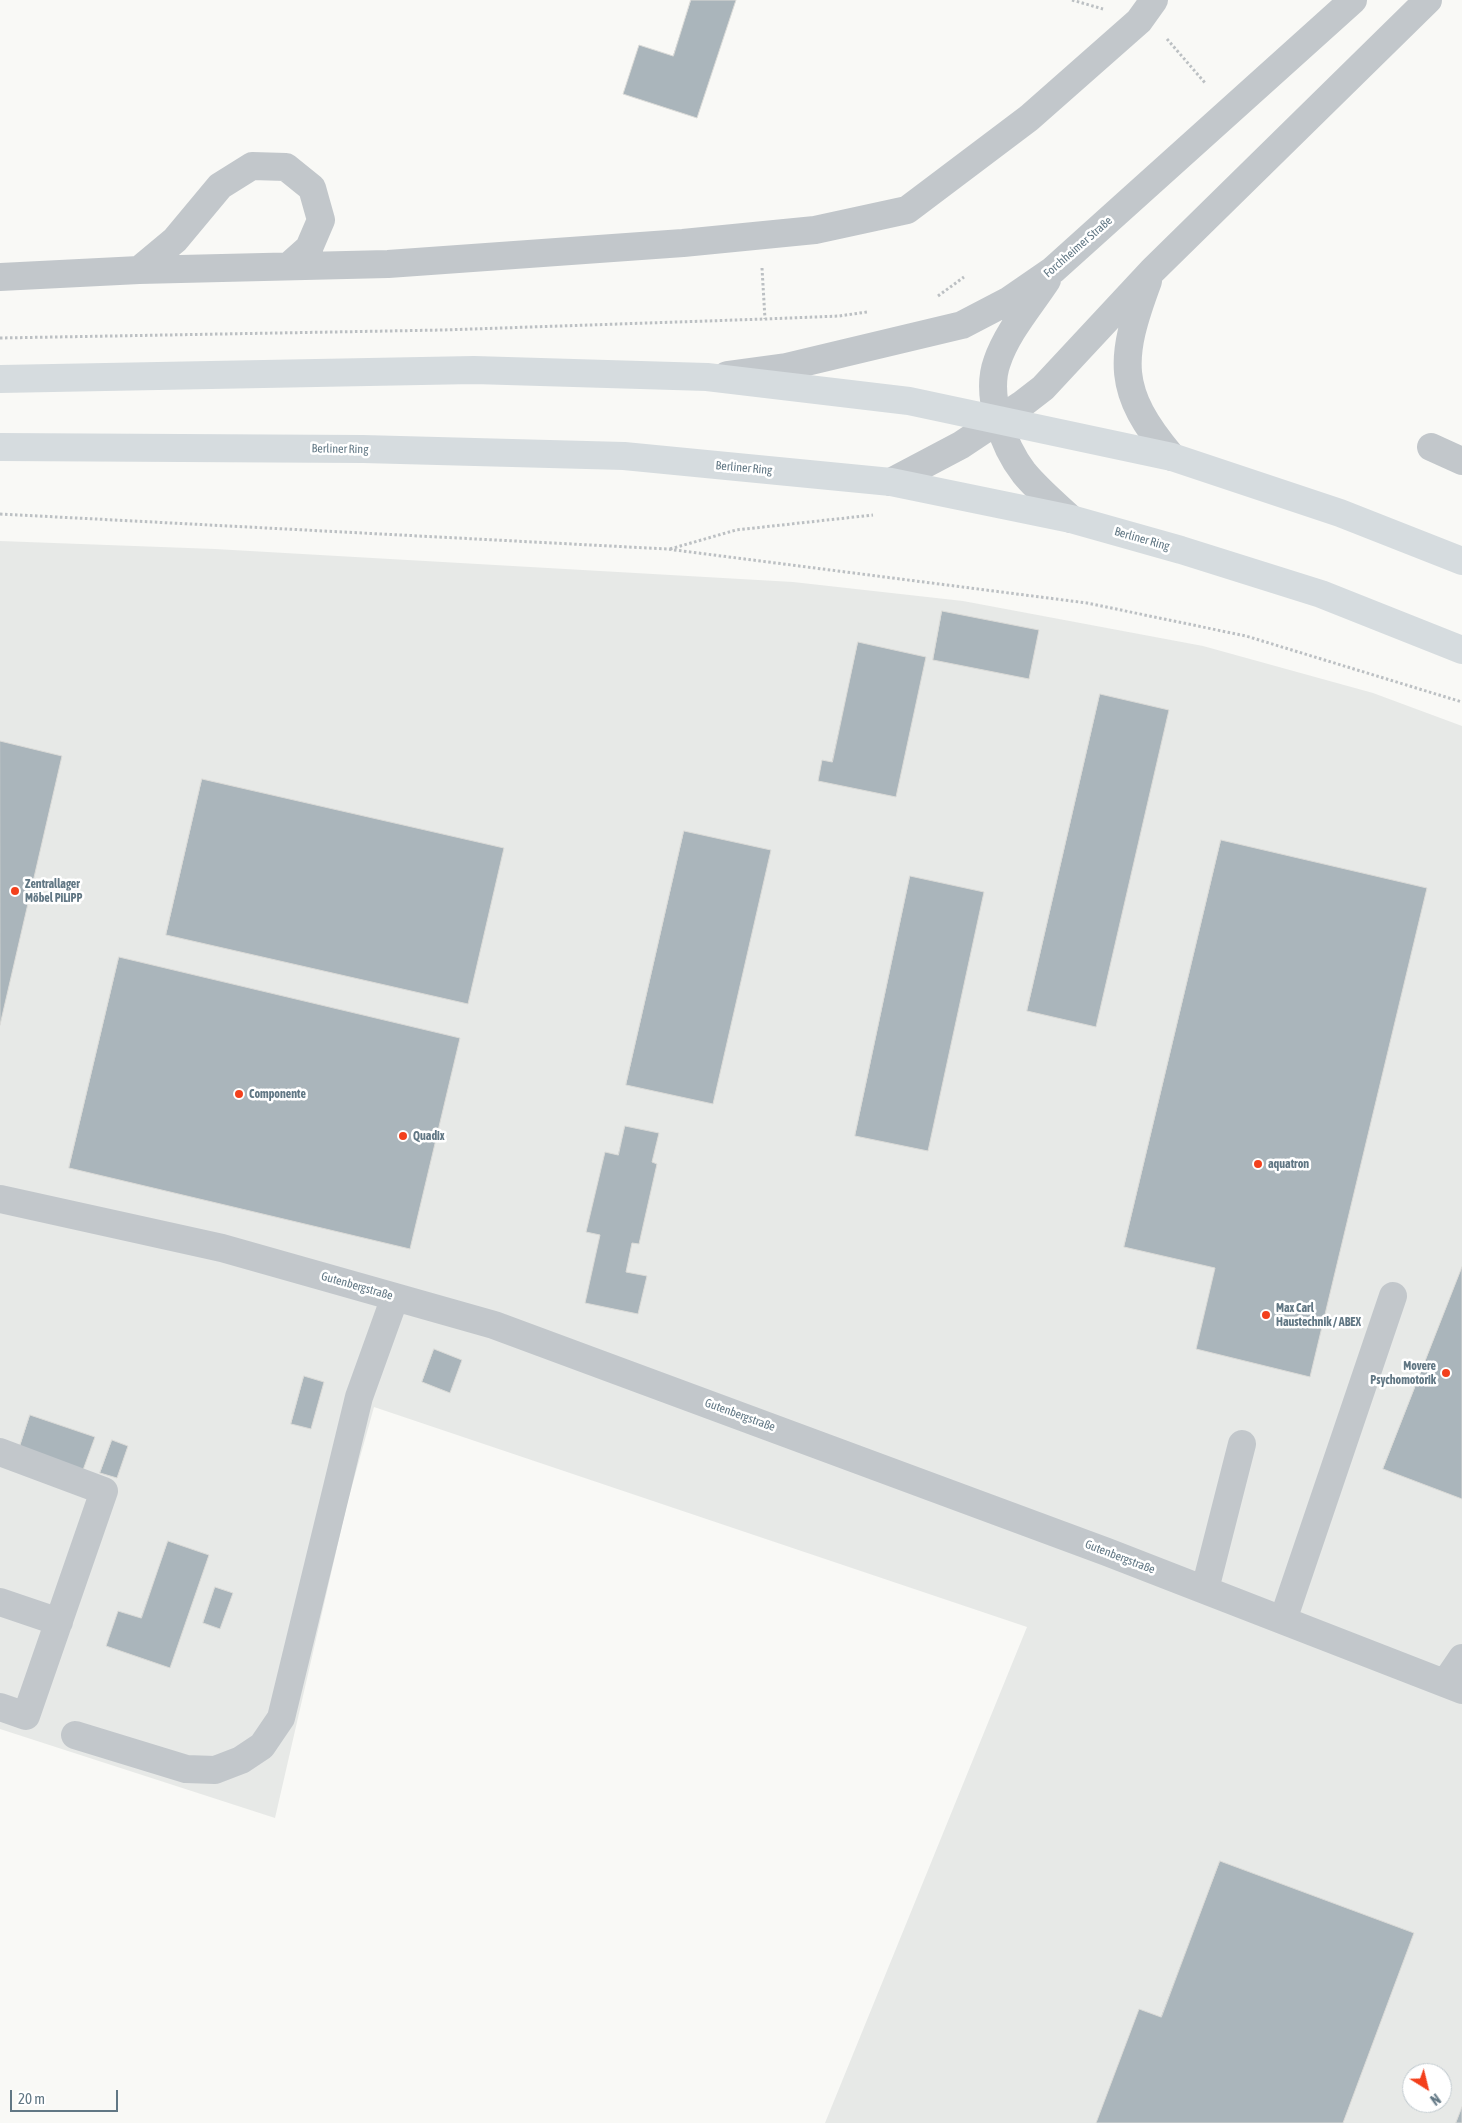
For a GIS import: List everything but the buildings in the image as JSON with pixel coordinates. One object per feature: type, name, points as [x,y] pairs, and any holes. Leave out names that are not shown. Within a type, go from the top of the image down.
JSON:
[{"type":"main road","points":[[0,379],[474,370],[707,377],[909,401],[1172,457],[1340,513],[1462,561]]},
{"type":"main road","name":"Berliner Ring","points":[[0,447],[363,449],[624,456],[892,482],[1071,519],[1181,550],[1321,594],[1462,650]]},
{"type":"street","name":"Forchheimer Straße","points":[[707,377],[786,367],[962,325],[1008,301],[1053,270],[1353,0]]},
{"type":"street","points":[[892,482],[954,449],[999,420],[1042,388],[1152,272],[1428,0]]},
{"type":"street","points":[[0,277],[139,270],[388,264],[760,237],[815,230],[906,210],[1029,118],[1150,7]]},
{"type":"street","points":[[139,270],[175,240],[220,186],[252,166],[286,167],[312,188],[321,220],[310,248],[290,265]]},
{"type":"street","points":[[1053,270],[1008,338],[996,362],[992,382],[994,402],[1009,446],[1024,472],[1071,519]]},
{"type":"street","points":[[1152,272],[1131,333],[1127,366],[1131,391],[1142,418],[1172,457]]},
{"type":"street","points":[[1431,447],[1462,461]]},
{"type":"street","name":"Gutenbergstraße","points":[[0,1199],[222,1248],[494,1325],[1205,1589],[1454,1687]]},
{"type":"street","points":[[1283,1620],[1393,1296]]},
{"type":"street","points":[[75,1735],[186,1769],[215,1770],[241,1760],[262,1746],[280,1718],[359,1397],[395,1297]]},
{"type":"street","points":[[1205,1589],[1242,1444]]},
{"type":"street","points":[[0,1452],[104,1491],[26,1716],[0,1707]]},
{"type":"street","points":[[0,1602],[58,1622]]},
{"type":"street","points":[[1454,1687],[1462,1658]]},
{"type":"path","points":[[1150,7],[1206,84]]},
{"type":"path","points":[[760,237],[765,320]]},
{"type":"path","points":[[936,298],[964,277]]},
{"type":"path","points":[[0,338],[443,330],[765,320],[839,316],[875,310]]},
{"type":"path","points":[[0,514],[667,549],[863,574],[1087,603],[1236,634],[1462,702]]},
{"type":"shaded area","points":[[0,541],[215,549],[793,582],[963,601],[1203,646],[1373,693],[1462,726],[1462,2123],[825,2123],[1027,1627],[374,1407],[347,1504],[275,1818],[0,1729]]},
{"type":"place","name":"Zentrallager Möbel PiLiPP","points":[[15,891]]},
{"type":"place","name":"Componente","points":[[239,1094]]},
{"type":"place","name":"Quadix","points":[[403,1136]]},
{"type":"place","name":"aquatron","points":[[1258,1164]]},
{"type":"place","name":"Max Carl Haustechnik / ABEX","points":[[1266,1315]]},
{"type":"place","name":"Movere Psychomotorik","points":[[1446,1373]]}]
